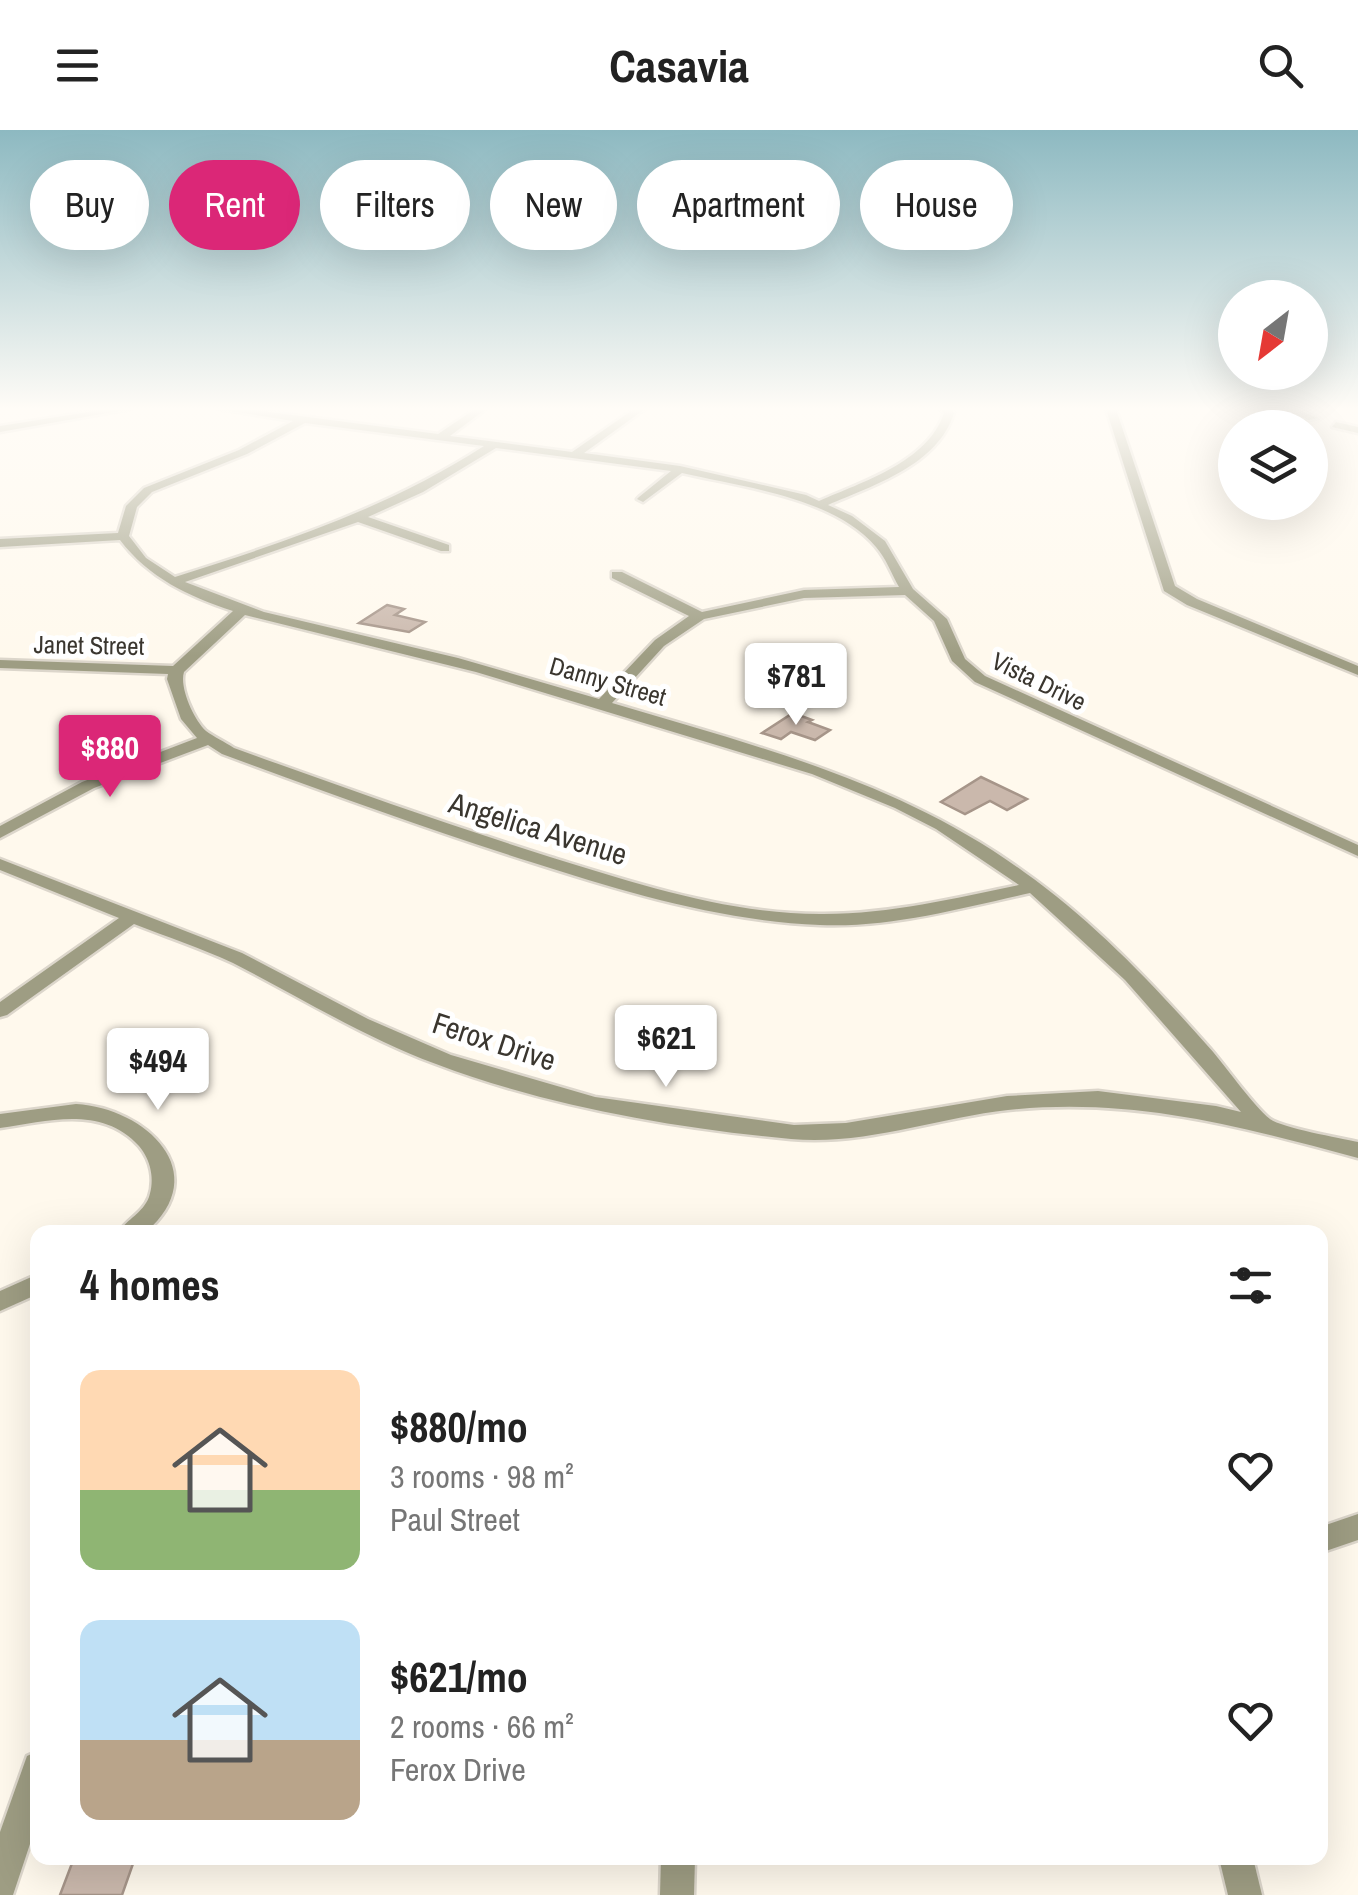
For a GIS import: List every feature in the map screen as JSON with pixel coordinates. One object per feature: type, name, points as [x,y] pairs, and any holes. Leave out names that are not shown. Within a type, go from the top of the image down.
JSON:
[{"type":"street","points":[[0,542],[123,536],[132,506],[147,491]]},
{"type":"street","points":[[174,582],[359,518],[420,491]]},
{"type":"street","points":[[643,499],[652,491]]},
{"type":"street","name":"Vista Drive","points":[[770,491],[821,504],[880,544],[908,592],[940,619],[959,661],[991,686],[1358,851]]},
{"type":"street","points":[[821,504],[847,491]]},
{"type":"street","points":[[1137,491],[1168,588],[1192,602],[1358,671]]},
{"type":"street","points":[[359,518],[415,534],[445,548]]},
{"type":"street","name":"Danny Street","points":[[123,536],[136,556],[174,582],[242,610],[425,654],[805,765],[858,786],[962,838],[1088,934],[1147,989],[1262,1123]]},
{"type":"street","points":[[616,575],[700,616]]},
{"type":"street","points":[[602,705],[676,630],[700,616],[804,594],[908,592]]},
{"type":"street","points":[[0,833],[88,785],[207,740],[189,719],[174,678],[177,670],[242,610]]},
{"type":"street","name":"Janet Street","points":[[0,664],[177,670]]},
{"type":"street","name":"Angelica Avenue","points":[[207,740],[307,780],[535,860],[736,912],[823,920],[872,918],[1030,888]]},
{"type":"street","name":"Ferox Drive","points":[[0,864],[235,957],[407,1045],[503,1080],[594,1104],[794,1132],[858,1128],[1058,1098],[1138,1102],[1262,1123],[1358,1150]]},
{"type":"street","points":[[0,1011],[133,916]]},
{"type":"street","points":[[0,1122],[89,1112],[143,1135],[160,1156],[166,1180],[156,1206],[138,1225]]},
{"type":"street","points":[[0,1302],[30,1287]]},
{"type":"street","points":[[1328,1537],[1358,1528]]},
{"type":"street","points":[[0,1884],[30,1792]]},
{"type":"street","points":[[677,1895],[678,1865]]},
{"type":"street","points":[[1238,1865],[1246,1895]]},
{"type":"building","points":[[387,605],[404,609],[395,615],[425,622],[409,632],[359,623]]},
{"type":"building","points":[[793,713],[830,730],[815,740],[791,732],[781,739],[762,733]]},
{"type":"building","points":[[981,777],[1027,799],[1007,810],[990,801],[965,814],[941,802]]},
{"type":"building","points":[[71,1865],[133,1865],[122,1895],[60,1895]]}]
